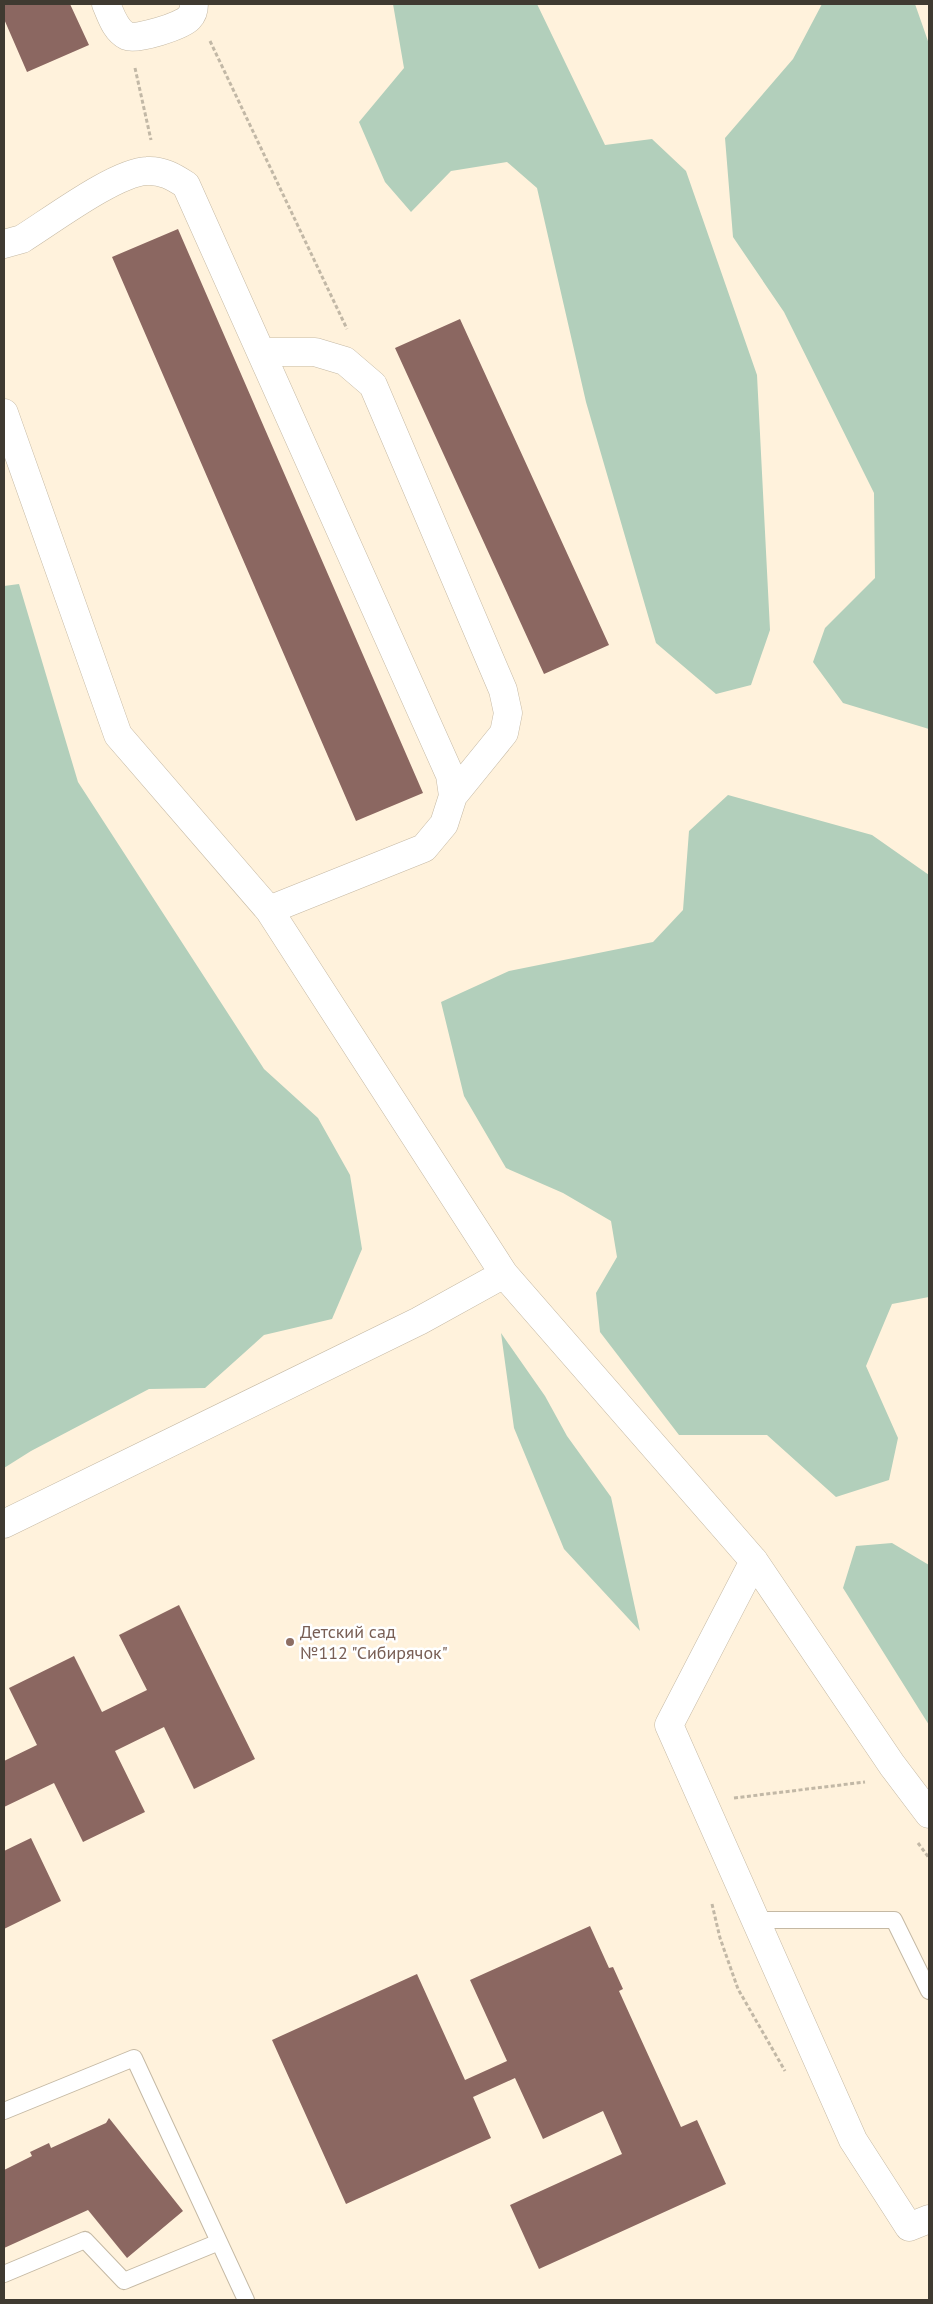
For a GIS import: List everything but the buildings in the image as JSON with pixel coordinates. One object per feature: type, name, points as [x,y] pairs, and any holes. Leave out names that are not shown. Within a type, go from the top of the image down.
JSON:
[{"type":"street","points":[[106,4],[117,29],[128,36],[143,37],[188,19],[194,6]]},
{"type":"street","points":[[4,244],[22,239],[122,177],[146,171],[159,172],[173,176],[186,184],[450,776],[453,796]]},
{"type":"street","points":[[261,352],[315,352],[345,361],[373,385],[504,690],[508,713],[504,733],[453,796],[444,824],[424,848],[269,910]]},
{"type":"street","points":[[4,413],[118,735],[269,910],[504,1274],[754,1561],[892,1765],[929,1814]]},
{"type":"street","points":[[4,1524],[419,1321],[504,1274]]},
{"type":"street","points":[[754,1561],[669,1725],[853,2140],[908,2227],[929,2219]]},
{"type":"lane","points":[[755,1920],[894,1920],[929,1991]]},
{"type":"lane","points":[[4,2111],[134,2058],[246,2300]]},
{"type":"lane","points":[[4,2274],[85,2240],[124,2281],[219,2242]]},
{"type":"path","points":[[194,6],[348,331]]},
{"type":"path","points":[[128,36],[159,172]]},
{"type":"green space","points":[[393,4],[537,4],[605,145],[652,139],[686,171],[757,375],[770,630],[751,685],[716,694],[656,643],[586,402],[537,188],[507,162],[451,171],[411,212],[385,182],[359,122],[404,68]]},
{"type":"green space","points":[[822,4],[915,4],[929,44],[929,729],[843,703],[813,662],[825,628],[875,578],[874,493],[784,312],[733,237],[725,138],[793,59]]},
{"type":"green space","points":[[19,584],[78,782],[264,1069],[318,1118],[350,1175],[362,1249],[332,1319],[264,1335],[205,1388],[149,1389],[31,1451],[4,1468],[4,586]]},
{"type":"green space","points":[[728,795],[872,835],[929,875],[929,1297],[892,1304],[866,1366],[898,1438],[889,1480],[836,1497],[767,1435],[679,1435],[600,1332],[596,1293],[617,1257],[611,1221],[563,1193],[506,1168],[464,1096],[441,1002],[509,971],[653,942],[683,910],[689,831]]},
{"type":"green space","points":[[501,1333],[545,1396],[567,1436],[611,1497],[640,1631],[564,1549],[514,1428]]},
{"type":"green space","points":[[892,1543],[929,1565],[929,1725],[843,1588],[856,1546]]},
{"type":"place","name":"Детский сад №112 \"Сибирячок\"","points":[[290,1642]]}]
